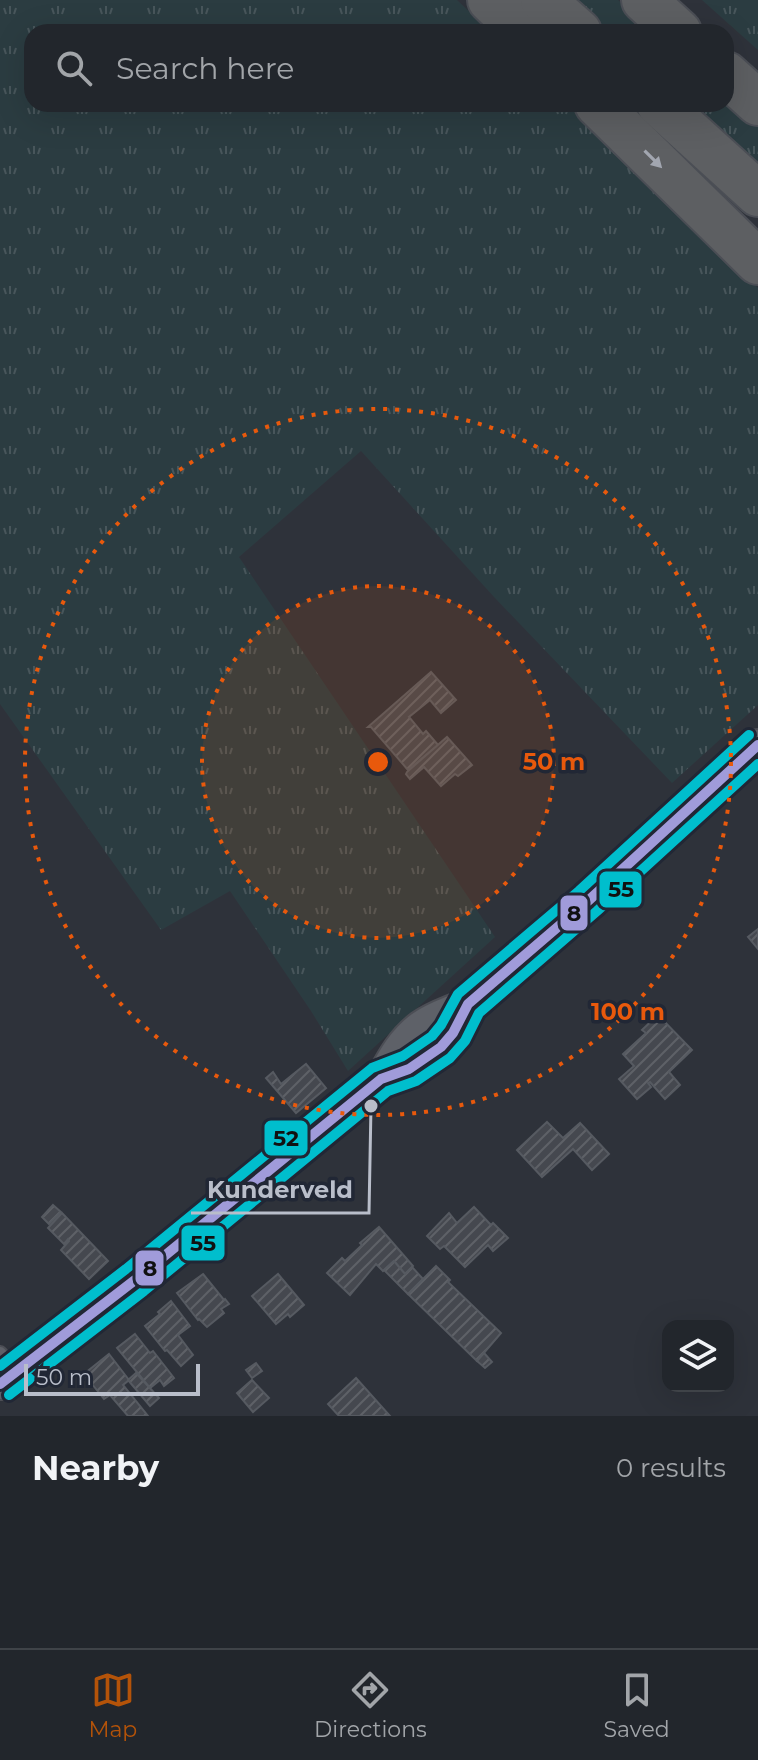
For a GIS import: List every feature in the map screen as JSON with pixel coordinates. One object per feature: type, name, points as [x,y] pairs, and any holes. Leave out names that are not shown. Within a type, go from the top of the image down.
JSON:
[{"type":"highway","points":[[490,0],[515,24]]},
{"type":"highway","points":[[543,0],[570,24]]},
{"type":"highway","points":[[644,0],[670,24]]},
{"type":"highway","points":[[734,81],[758,103]]},
{"type":"highway","points":[[605,112],[758,262]]},
{"type":"highway","points":[[668,112],[758,194]]},
{"type":"street","points":[[5,1369],[146,1270],[381,1079],[396,1052],[422,1025],[468,1004],[588,901],[758,745]]},
{"type":"green space","points":[[0,0],[457,0],[482,24],[24,24],[24,112],[574,112],[758,288],[758,705],[672,783],[495,598],[361,451],[239,557],[495,937],[348,1071],[230,891],[161,930],[0,704]]},
{"type":"green space","points":[[562,0],[618,0],[645,24],[588,24]]},
{"type":"green space","points":[[702,0],[758,0],[758,50],[734,29],[734,24],[729,24]]},
{"type":"green space","points":[[734,104],[758,126],[758,177],[686,112],[734,112]]},
{"type":"building","points":[[431,672],[456,700],[441,713],[430,700],[409,717],[423,734],[426,731],[438,745],[408,770],[368,727]]},
{"type":"building","points":[[447,737],[472,765],[441,786],[424,767],[410,779],[407,772]]},
{"type":"building","points":[[758,929],[758,949],[748,937]]},
{"type":"building","points":[[658,1015],[692,1050],[669,1072],[680,1085],[665,1099],[650,1082],[651,1087],[637,1099],[619,1079],[634,1066],[623,1054],[646,1033],[642,1030]]},
{"type":"building","points":[[306,1064],[326,1088],[296,1113],[266,1078],[273,1072],[281,1084]]},
{"type":"building","points":[[547,1122],[563,1138],[580,1123],[609,1154],[592,1170],[573,1149],[542,1177],[517,1150]]},
{"type":"building","points":[[53,1205],[61,1212],[49,1224],[42,1217]]},
{"type":"building","points":[[474,1207],[508,1238],[493,1251],[488,1245],[465,1267],[444,1246],[440,1249],[427,1236],[449,1213],[457,1223]]},
{"type":"building","points":[[62,1213],[108,1261],[89,1279],[61,1250],[68,1239],[64,1244],[48,1228]]},
{"type":"building","points":[[379,1227],[413,1266],[405,1274],[394,1261],[383,1271],[376,1264],[350,1295],[327,1273],[342,1258],[345,1261]]},
{"type":"building","points":[[394,1261],[405,1274],[412,1267],[423,1279],[408,1294],[384,1270]]},
{"type":"building","points":[[436,1266],[450,1280],[448,1282],[501,1333],[477,1361],[408,1294]]},
{"type":"building","points":[[203,1274],[229,1304],[221,1309],[224,1313],[207,1327],[177,1293]]},
{"type":"building","points":[[278,1274],[304,1305],[276,1324],[252,1296]]},
{"type":"building","points":[[171,1301],[190,1326],[178,1335],[193,1355],[181,1366],[145,1326]]},
{"type":"building","points":[[135,1334],[174,1378],[164,1386],[160,1380],[150,1388],[117,1348]]},
{"type":"building","points":[[484,1353],[492,1362],[485,1368],[477,1361]]},
{"type":"building","points":[[109,1354],[129,1380],[123,1385],[148,1416],[128,1416],[110,1395],[104,1399],[84,1374]]},
{"type":"building","points":[[256,1363],[262,1371],[252,1378],[246,1370]]},
{"type":"building","points":[[136,1373],[159,1398],[150,1406],[128,1380]]},
{"type":"building","points":[[356,1378],[390,1416],[339,1416],[328,1404]]},
{"type":"building","points":[[252,1380],[269,1398],[253,1412],[237,1393]]},
{"type":"transit line","name":"52","points":[[0,1366],[126,1269],[372,1068],[403,1056],[432,1036],[458,994],[579,891],[749,735]]},
{"type":"transit line","name":"8","points":[[0,1384],[135,1280],[381,1079],[409,1069],[441,1047],[453,1033],[468,1004],[588,901],[758,745]]},
{"type":"transit line","name":"55","points":[[9,1395],[144,1291],[388,1091],[416,1081],[450,1058],[465,1041],[479,1013],[597,911],[758,764]]},
{"type":"place","name":"Kunderveld","points":[[371,1106]]}]
